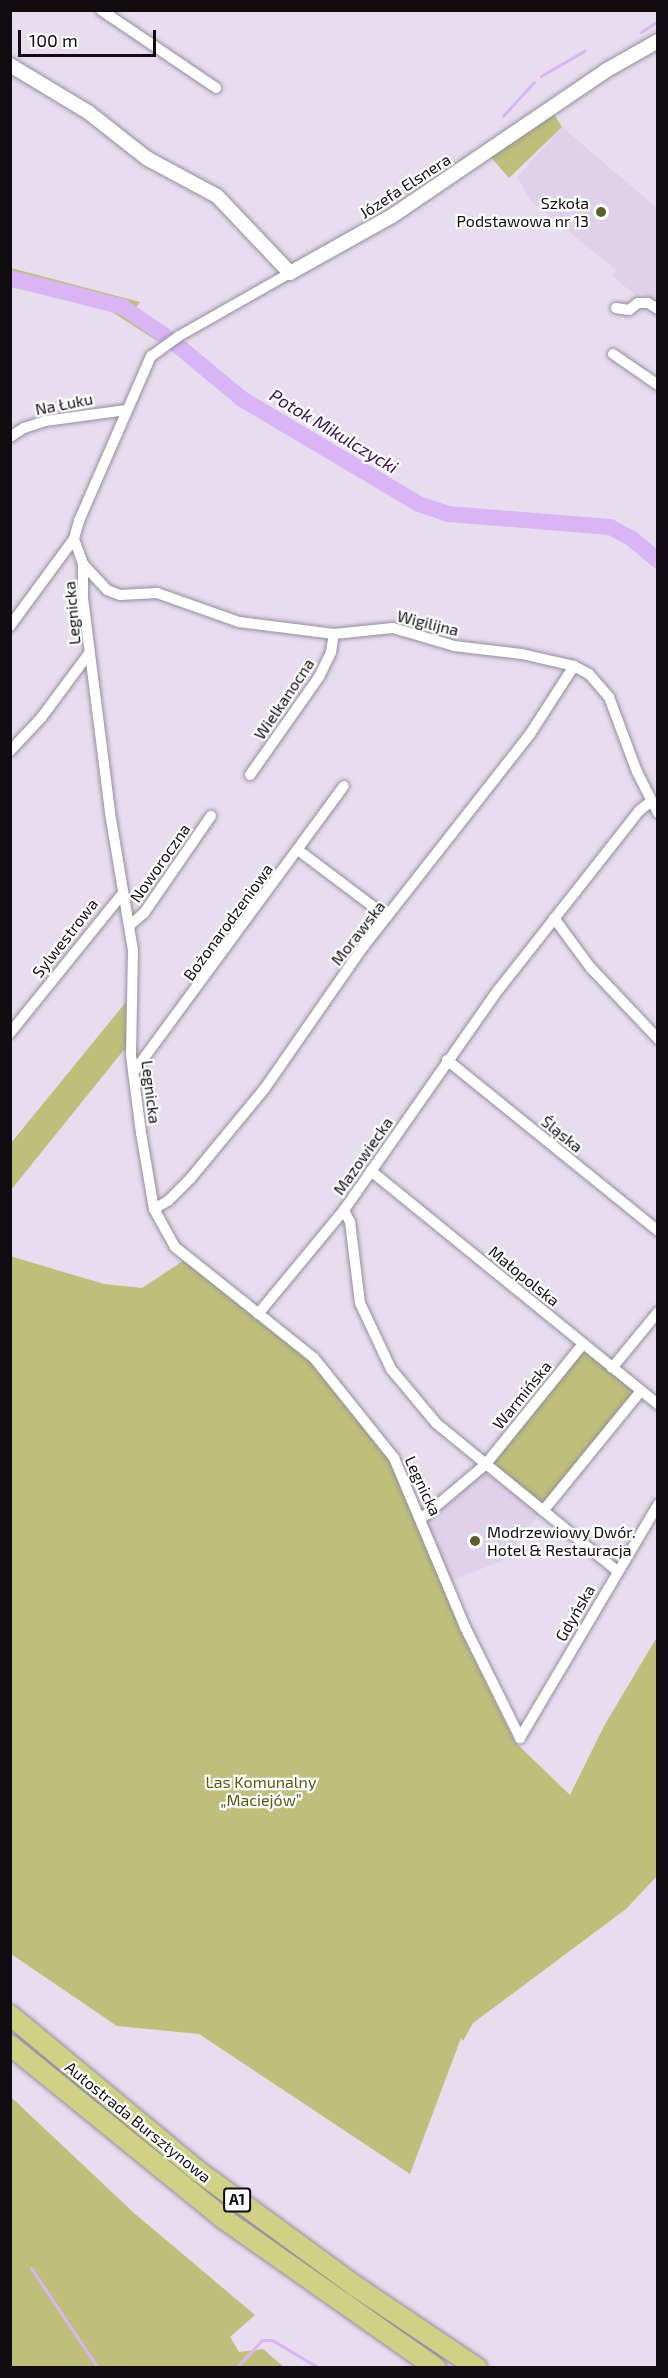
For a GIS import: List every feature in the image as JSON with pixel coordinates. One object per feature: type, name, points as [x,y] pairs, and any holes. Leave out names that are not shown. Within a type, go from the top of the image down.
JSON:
[{"type":"highway","name":"Autostrada Bursztynowa","points":[[10,2015],[198,2171],[355,2286],[477,2367]]},
{"type":"highway","name":"Autostrada Bursztynowa","points":[[10,2045],[234,2226],[436,2367]]},
{"type":"street","points":[[101,10],[216,88]]},
{"type":"street","name":"Józefa Elsnera","points":[[126,410],[138,379],[151,356],[162,346],[392,216],[607,70],[657,41]]},
{"type":"street","points":[[10,65],[88,112],[148,159],[217,196],[290,273]]},
{"type":"street","points":[[616,308],[629,310],[638,303],[648,303],[657,309]]},
{"type":"street","points":[[613,354],[657,385]]},
{"type":"street","points":[[10,626],[74,539],[126,410]]},
{"type":"street","name":"Na Łuku","points":[[10,437],[24,428],[45,421],[126,410]]},
{"type":"street","name":"Legnicka","points":[[74,539],[83,564],[90,652],[123,893],[130,925],[133,1073],[154,1209],[165,1233],[186,1258],[314,1358],[394,1458],[422,1518],[465,1626],[520,1738]]},
{"type":"street","name":"Wigilijna","points":[[83,564],[107,590],[120,595],[157,593],[239,622],[334,634],[393,628],[454,646],[522,654],[574,666],[589,674],[609,697],[650,802],[657,813]]},
{"type":"street","name":"Wielkanocna","points":[[249,775],[319,677],[331,652],[334,634]]},
{"type":"street","points":[[10,751],[41,718],[90,652]]},
{"type":"street","name":"Morawska","points":[[154,1209],[168,1201],[190,1179],[265,1088],[387,917],[530,734],[574,666]]},
{"type":"street","name":"Bożonarodzeniowa","points":[[133,1073],[142,1066],[344,786]]},
{"type":"street","name":"Mazowiecka","points":[[616,1570],[436,1423],[391,1369],[360,1302],[350,1222],[344,1210],[447,1060],[554,918],[650,802]]},
{"type":"street","name":"Noworoczna","points":[[130,925],[144,913],[211,816]]},
{"type":"street","points":[[298,850],[387,917]]},
{"type":"street","name":"Sylwestrowa","points":[[10,1033],[123,893]]},
{"type":"street","points":[[554,918],[590,967],[657,1039]]},
{"type":"street","name":"Śląska","points":[[447,1060],[657,1232]]},
{"type":"street","name":"Małopolska","points":[[371,1171],[657,1404]]},
{"type":"street","points":[[258,1314],[344,1210]]},
{"type":"street","points":[[612,1368],[657,1312]]},
{"type":"street","name":"Warmińska","points":[[422,1518],[486,1465],[583,1344]]},
{"type":"street","points":[[543,1511],[641,1391]]},
{"type":"street","name":"Gdyńska","points":[[520,1738],[616,1570],[657,1504]]},
{"type":"shaded area","name":"Szkoła Podstawowa nr 13","points":[[562,127],[657,208],[657,303],[642,292],[638,297],[612,276],[616,270],[531,201],[517,177]]},
{"type":"shaded area","name":"Modrzewiowy Dwór. Hotel & Restauracja","points":[[483,1470],[539,1514],[501,1561],[449,1582],[425,1521]]},
{"type":"green space","points":[[553,112],[562,127],[509,178],[490,156]]},
{"type":"green space","points":[[11,268],[140,302],[136,308],[170,332],[157,341],[109,310],[11,287]]},
{"type":"green space","points":[[126,1002],[127,1046],[11,1190],[11,1143]]},
{"type":"green space","name":"Las Komunalny „Maciejów”","points":[[10,1256],[104,1284],[142,1288],[183,1261],[314,1358],[394,1458],[449,1582],[459,1628],[515,1742],[570,1795],[604,1726],[657,1637],[657,1876],[626,1909],[473,2023],[463,2041],[461,2038],[410,2174],[199,2034],[117,2026],[11,1954]]},
{"type":"green space","points":[[583,1344],[641,1391],[543,1511],[485,1465]]},
{"type":"green space","points":[[11,2097],[134,2213],[255,2315],[230,2337],[239,2352],[263,2349],[284,2367],[11,2367]]},
{"type":"waterway","points":[[641,32],[658,21]]},
{"type":"waterway","points":[[541,76],[584,51]]},
{"type":"waterway","points":[[503,116],[534,82]]},
{"type":"waterway","name":"Potok Mikulczycki","points":[[10,278],[123,307],[171,340],[242,399],[419,504],[448,514],[610,527],[631,538],[658,561]]},
{"type":"waterway","name":"Potok Mikulczycki","points":[[183,351],[186,348]]},
{"type":"waterway","points":[[31,2268],[98,2368]]},
{"type":"waterway","points":[[236,2368],[262,2340],[272,2340],[319,2368]]},
{"type":"place","name":"Szkoła Podstawowa nr 13","points":[[601,212]]},
{"type":"place","name":"Modrzewiowy Dwór. Hotel & Restauracja","points":[[475,1541]]}]
